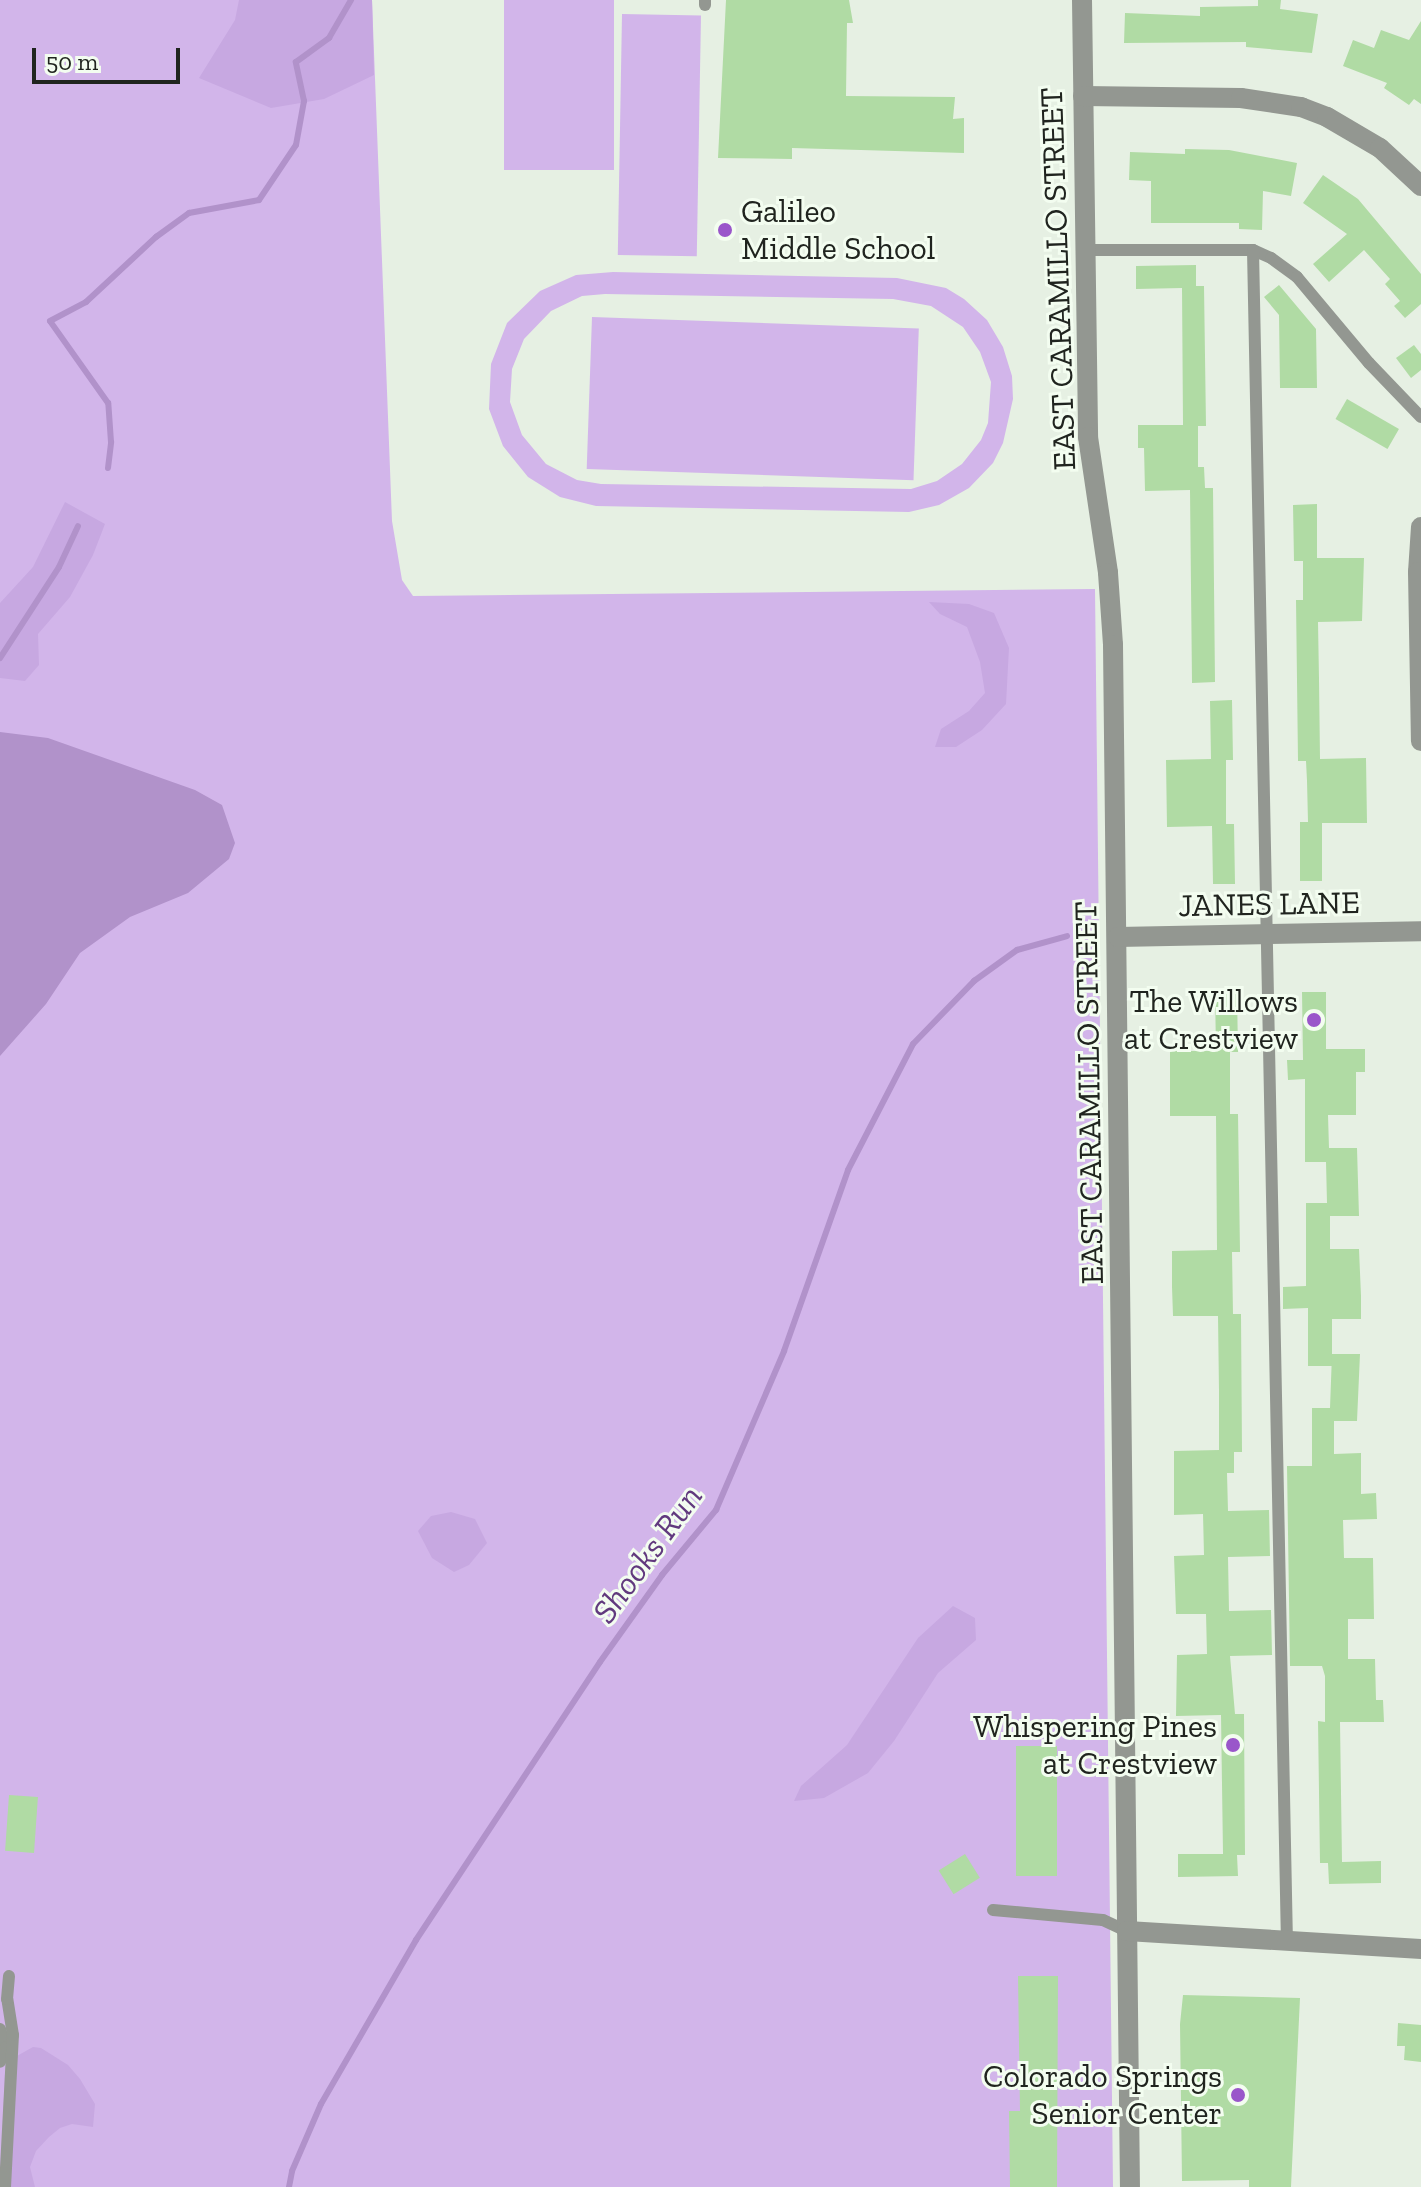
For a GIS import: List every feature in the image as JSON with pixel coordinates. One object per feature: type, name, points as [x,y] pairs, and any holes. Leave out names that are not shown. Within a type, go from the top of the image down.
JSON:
[{"type":"street","name":"EAST CARAMILLO STREET","points":[[1082,0],[1088,437],[1111,608],[1118,937],[1130,2187]]},
{"type":"street","points":[[1083,96],[1241,98],[1301,107],[1327,117],[1380,148],[1421,186]]},
{"type":"street","points":[[1421,527],[1418,572],[1421,741]]},
{"type":"street","name":"JANES LANE","points":[[1118,937],[1421,931]]},
{"type":"street","points":[[1127,1931],[1421,1949]]},
{"type":"lane","points":[[1085,250],[1253,250],[1297,277],[1369,363],[1421,417]]},
{"type":"lane","points":[[1253,250],[1287,1940]]},
{"type":"lane","points":[[993,1910],[1103,1920],[1127,1931]]},
{"type":"lane","points":[[5,2187],[9,1976]]},
{"type":"lane","points":[[0,2029],[9,2048]]},
{"type":"lane","points":[[0,2062],[9,2048]]},
{"type":"shaded area","points":[[0,0],[372,0],[392,521],[402,580],[413,596],[1095,589],[1113,2187],[0,2187]]},
{"type":"shaded area","points":[[239,0],[372,0],[374,75],[324,99],[271,108],[199,78],[235,20]]},
{"type":"shaded area","points":[[504,0],[614,0],[614,170],[504,170]]},
{"type":"shaded area","points":[[622,14],[701,15],[697,256],[618,255]]},
{"type":"shaded area","points":[[613,272],[897,278],[946,288],[964,299],[987,320],[1003,347],[1012,376],[1013,399],[1003,443],[993,463],[969,488],[939,505],[909,512],[596,506],[560,497],[528,477],[503,446],[489,409],[491,364],[507,323],[540,291],[576,275]],"holes":[[[582,296],[893,299],[931,306],[963,327],[980,352],[991,382],[988,423],[981,440],[962,464],[937,481],[911,489],[601,484],[577,480],[546,464],[522,435],[510,402],[512,369],[524,339],[551,311]]]},
{"type":"shaded area","points":[[592,317],[919,328],[913,480],[587,469]]},
{"type":"shaded area","points":[[65,502],[105,524],[93,555],[70,597],[38,634],[39,665],[25,681],[0,678],[0,603],[33,567]]},
{"type":"shaded area","points":[[929,602],[969,604],[994,613],[1009,648],[1006,704],[982,730],[956,747],[935,747],[941,729],[969,711],[985,693],[980,662],[967,627],[940,614]]},
{"type":"shaded area","points":[[0,732],[48,738],[195,790],[222,805],[235,843],[229,859],[188,893],[130,917],[80,953],[46,1004],[0,1056]]},
{"type":"shaded area","points":[[451,1512],[475,1519],[487,1543],[469,1565],[454,1572],[432,1558],[418,1531],[431,1516]]},
{"type":"shaded area","points":[[953,1606],[975,1618],[976,1640],[938,1673],[894,1741],[868,1773],[824,1798],[794,1801],[801,1786],[847,1745],[918,1638]]},
{"type":"shaded area","points":[[33,2047],[41,2048],[68,2065],[80,2079],[95,2104],[93,2127],[72,2124],[60,2128],[49,2137],[36,2151],[30,2167],[35,2187],[0,2187],[5,2073],[8,2061]]},
{"type":"building","points":[[726,0],[849,0],[853,23],[847,23],[846,96],[955,97],[953,119],[964,118],[964,153],[792,148],[792,159],[718,158]]},
{"type":"building","points":[[1258,0],[1281,0],[1280,9],[1318,14],[1312,53],[1246,47],[1246,42],[1124,43],[1125,13],[1200,16],[1200,7],[1258,6]]},
{"type":"building","points":[[1421,21],[1421,104],[1414,99],[1409,105],[1384,88],[1387,83],[1343,66],[1353,40],[1374,48],[1381,30],[1409,40]]},
{"type":"building","points":[[1185,149],[1229,150],[1297,163],[1291,196],[1263,191],[1262,230],[1239,229],[1239,223],[1151,223],[1151,181],[1129,180],[1130,152],[1185,154]]},
{"type":"building","points":[[1323,175],[1358,199],[1421,274],[1421,304],[1405,318],[1394,306],[1400,301],[1385,284],[1390,279],[1364,250],[1329,282],[1313,264],[1347,234],[1303,203]]},
{"type":"building","points":[[1196,265],[1196,286],[1204,286],[1206,426],[1198,426],[1198,467],[1204,467],[1205,488],[1213,488],[1215,682],[1192,683],[1190,490],[1145,491],[1144,448],[1138,448],[1138,425],[1183,425],[1182,288],[1136,289],[1136,266]]},
{"type":"building","points":[[1279,285],[1316,329],[1317,388],[1280,388],[1279,315],[1264,297]]},
{"type":"building","points":[[1414,345],[1421,354],[1421,370],[1411,378],[1396,358]]},
{"type":"building","points":[[1347,399],[1399,429],[1387,449],[1336,419]]},
{"type":"building","points":[[1317,504],[1317,558],[1364,558],[1362,621],[1318,622],[1320,759],[1366,758],[1367,823],[1322,823],[1322,881],[1300,881],[1300,822],[1308,822],[1306,761],[1298,761],[1296,600],[1303,600],[1303,561],[1294,561],[1293,505]]},
{"type":"building","points":[[1232,700],[1233,760],[1226,760],[1226,824],[1234,824],[1235,884],[1213,884],[1212,826],[1167,827],[1166,760],[1211,759],[1210,701]]},
{"type":"building","points":[[1215,992],[1237,992],[1238,1052],[1230,1052],[1230,1114],[1238,1114],[1240,1252],[1232,1252],[1233,1314],[1241,1314],[1242,1452],[1234,1452],[1234,1473],[1227,1473],[1228,1511],[1269,1510],[1270,1556],[1228,1557],[1229,1611],[1271,1610],[1272,1655],[1230,1656],[1235,1714],[1244,1714],[1245,1855],[1237,1855],[1238,1876],[1178,1877],[1178,1854],[1223,1854],[1221,1715],[1176,1716],[1177,1655],[1207,1654],[1206,1614],[1176,1614],[1174,1556],[1204,1555],[1203,1514],[1174,1515],[1174,1451],[1219,1450],[1219,1392],[1218,1316],[1173,1316],[1172,1287],[1172,1251],[1217,1250],[1216,1116],[1170,1116],[1170,1051],[1216,1051]]},
{"type":"building","points":[[1302,992],[1326,992],[1326,1049],[1365,1049],[1365,1072],[1356,1072],[1356,1115],[1328,1115],[1329,1148],[1357,1148],[1359,1216],[1330,1216],[1330,1249],[1359,1249],[1361,1296],[1361,1319],[1332,1319],[1332,1366],[1308,1366],[1308,1308],[1283,1309],[1283,1287],[1306,1286],[1306,1203],[1327,1203],[1326,1162],[1305,1162],[1305,1079],[1288,1080],[1287,1060],[1303,1060]]},
{"type":"building","points":[[1332,1354],[1360,1354],[1357,1421],[1334,1421],[1334,1454],[1361,1453],[1361,1494],[1376,1493],[1377,1519],[1343,1520],[1344,1558],[1373,1558],[1374,1619],[1348,1619],[1348,1659],[1375,1659],[1376,1700],[1383,1700],[1384,1722],[1340,1722],[1342,1862],[1381,1861],[1381,1883],[1329,1884],[1328,1863],[1320,1863],[1318,1721],[1325,1722],[1325,1676],[1322,1666],[1290,1666],[1287,1466],[1312,1466],[1312,1408],[1330,1408]]},
{"type":"building","points":[[1016,1746],[1057,1746],[1057,1876],[1016,1876]]},
{"type":"building","points":[[9,1795],[38,1797],[34,1853],[5,1851]]},
{"type":"building","points":[[965,1854],[980,1878],[954,1894],[939,1870]]},
{"type":"building","points":[[1018,1976],[1058,1976],[1057,2187],[1010,2187],[1009,2111],[1020,2111]]},
{"type":"building","points":[[1183,1995],[1300,1998],[1291,2187],[1249,2187],[1249,2180],[1182,2181],[1180,2024]]},
{"type":"building","points":[[1398,2023],[1421,2025],[1421,2062],[1404,2060],[1405,2046],[1397,2046]]},
{"type":"waterway","name":"Shooks Run","points":[[108,468],[111,442],[108,403],[50,321],[86,302],[156,237],[189,213],[259,200],[296,145],[304,101],[296,62],[329,38],[351,0]]},
{"type":"waterway","name":"Shooks Run","points":[[0,658],[59,567],[78,526]]},
{"type":"waterway","name":"Shooks Run","points":[[289,2187],[292,2171],[321,2104],[416,1940],[600,1662],[662,1575],[716,1510],[784,1351],[848,1170],[913,1044],[974,981],[1017,950],[1067,936]]},
{"type":"place","name":"Galileo Middle School","points":[[725,230]]},
{"type":"place","name":"The Willows at Crestview","points":[[1314,1020]]},
{"type":"place","name":"Whispering Pines at Crestview","points":[[1233,1745]]},
{"type":"place","name":"Colorado Springs Senior Center","points":[[1238,2095]]}]
